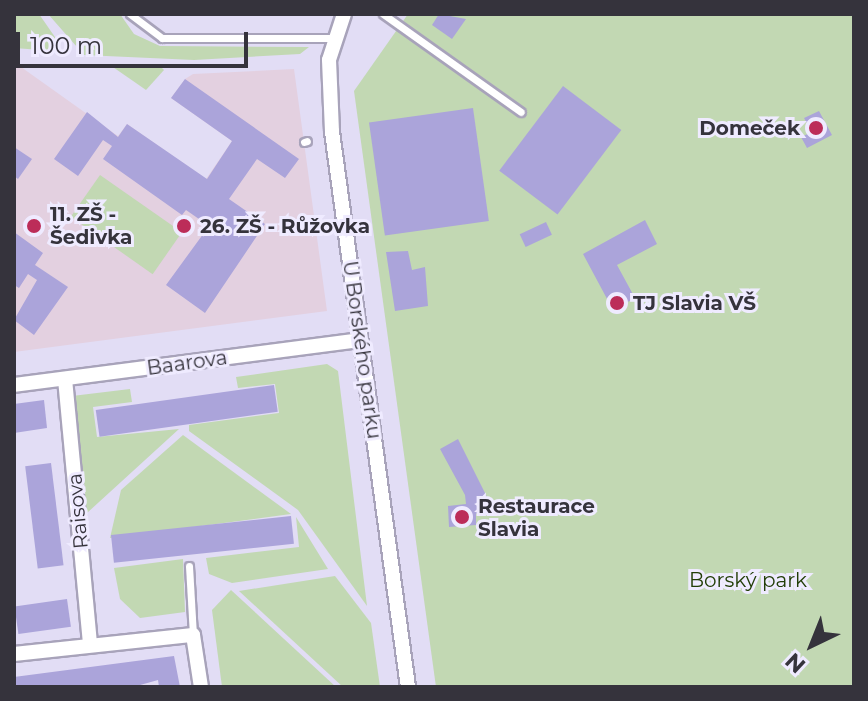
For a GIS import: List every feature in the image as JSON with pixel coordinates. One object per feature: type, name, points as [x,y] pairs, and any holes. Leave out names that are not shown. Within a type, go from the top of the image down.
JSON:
[{"type":"street","name":"U Borského parku","points":[[344,14],[333,38],[330,120],[408,687]]},
{"type":"street","name":"Baarova","points":[[14,385],[360,340]]},
{"type":"street","name":"Raisova","points":[[65,379],[90,644]]},
{"type":"street","points":[[14,654],[193,635],[201,687]]},
{"type":"lane","points":[[130,14],[162,38],[333,38]]},
{"type":"lane","points":[[383,14],[521,112]]},
{"type":"lane","points":[[189,566],[193,635]]},
{"type":"shaded area","name":"26. ZŠ - Růžovka","points":[[14,62],[118,136],[127,124],[206,179],[232,141],[171,98],[185,79],[193,74],[294,69],[327,311],[14,352]]},
{"type":"green space","points":[[14,14],[39,14],[57,40],[55,51],[14,48]]},
{"type":"green space","points":[[48,14],[120,14],[134,34],[160,46],[309,47],[300,54],[194,60],[84,55]]},
{"type":"green space","name":"TJ Slavia VŠ","points":[[408,14],[854,14],[854,687],[436,687],[354,91]]},
{"type":"green space","points":[[110,65],[160,66],[164,70],[146,90]]},
{"type":"green space","points":[[100,175],[182,232],[153,274],[71,217]]},
{"type":"green space","points":[[327,364],[338,371],[367,606],[298,510],[189,431],[189,425],[279,413],[275,384],[238,388],[236,377]]},
{"type":"green space","points":[[130,389],[132,402],[93,407],[97,437],[179,429],[87,513],[72,396]]},
{"type":"green space","points":[[183,435],[291,514],[110,538],[121,490]]},
{"type":"green space","points":[[296,517],[328,569],[232,583],[209,574],[206,558],[299,547]]},
{"type":"green space","points":[[183,559],[185,612],[140,618],[120,599],[114,568]]},
{"type":"green space","points":[[335,576],[371,623],[380,687],[343,687],[239,591]]},
{"type":"green space","points":[[231,590],[336,687],[222,687],[212,610]]},
{"type":"building","points":[[439,14],[466,19],[452,39],[432,25]]},
{"type":"building","points":[[185,79],[299,159],[285,178],[257,159],[229,199],[265,224],[205,313],[166,285],[209,226],[186,210],[182,215],[103,159],[112,146],[103,140],[78,176],[54,159],[87,112],[118,137],[127,124],[207,179],[232,141],[171,98]]},
{"type":"building","points":[[563,86],[621,130],[558,215],[499,171]]},
{"type":"building","points":[[473,108],[489,221],[385,236],[369,123]]},
{"type":"building","points":[[819,111],[832,135],[807,148],[801,137],[812,132],[804,118]]},
{"type":"building","points":[[14,147],[32,159],[18,179],[14,176]]},
{"type":"building","points":[[645,220],[657,244],[617,265],[635,298],[613,310],[583,254]]},
{"type":"building","points":[[546,222],[552,235],[526,247],[520,234]]},
{"type":"building","points":[[14,232],[43,253],[35,265],[68,287],[34,335],[14,320],[37,280],[28,274],[19,288],[14,285]]},
{"type":"building","points":[[408,251],[412,270],[425,267],[428,306],[395,311],[386,252]]},
{"type":"building","points":[[274,385],[278,412],[100,437],[96,410]]},
{"type":"building","points":[[44,400],[47,428],[14,433],[14,404]]},
{"type":"building","points":[[458,439],[490,503],[476,514],[476,525],[449,527],[448,506],[466,504],[465,495],[440,449]]},
{"type":"building","points":[[51,463],[64,565],[38,568],[25,466]]},
{"type":"building","points":[[291,516],[294,544],[114,563],[111,535]]},
{"type":"building","points":[[67,599],[71,627],[18,634],[15,606]]},
{"type":"building","points":[[174,656],[180,687],[159,687],[158,680],[133,687],[14,687],[14,677]]},
{"type":"place","name":"Domeček","points":[[816,128]]},
{"type":"place","name":"11. ZŠ - Šedivka","points":[[34,226]]},
{"type":"place","name":"26. ZŠ - Růžovka","points":[[184,226]]},
{"type":"place","name":"TJ Slavia VŠ","points":[[617,303]]},
{"type":"place","name":"Restaurace Slavia","points":[[462,517]]},
{"type":"park label","name":"Borský park","points":[[748,580]]}]
